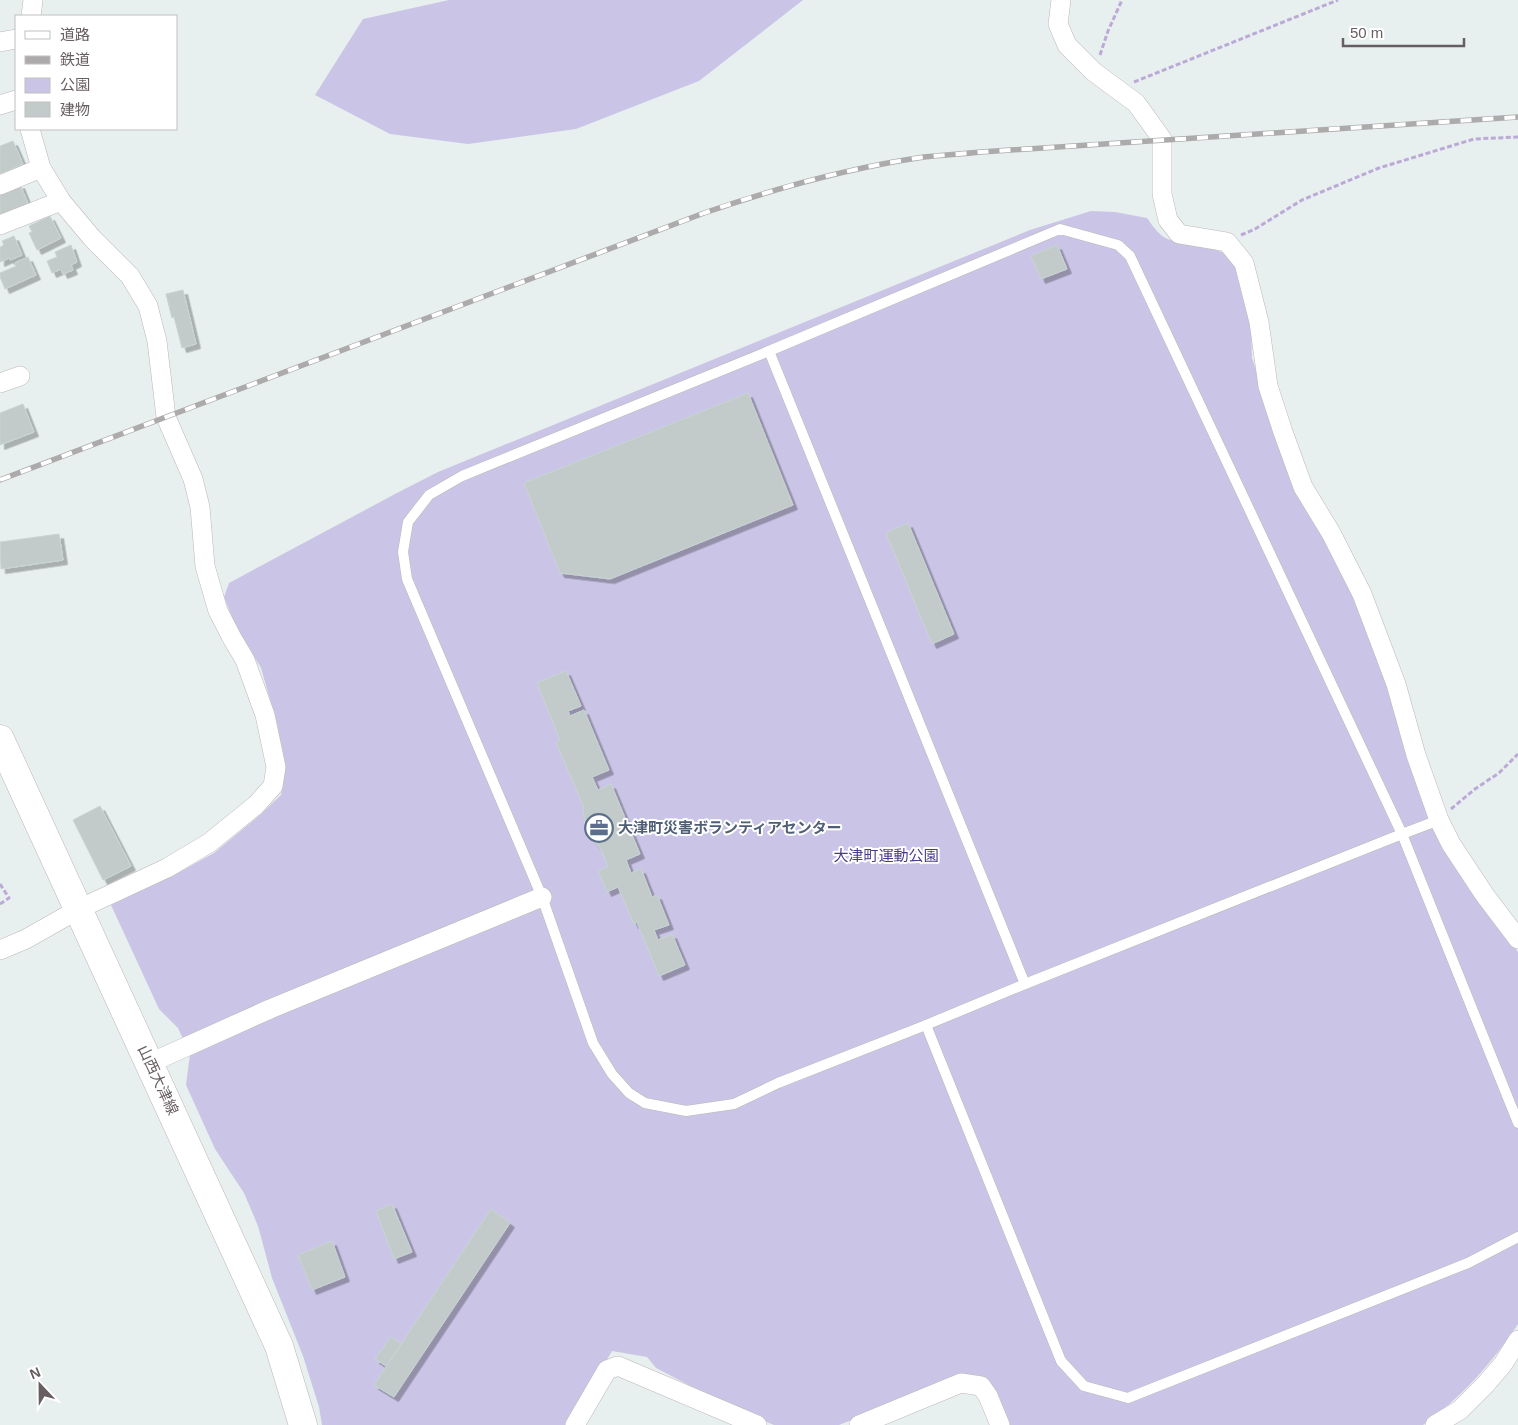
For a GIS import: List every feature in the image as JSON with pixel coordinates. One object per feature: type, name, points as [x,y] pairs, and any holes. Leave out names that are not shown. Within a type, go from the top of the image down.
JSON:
[{"type":"main road","name":"山西大津線","points":[[0,739],[279,1346],[303,1425]]},
{"type":"street","points":[[30,15],[33,0]]},
{"type":"street","points":[[1061,0],[1058,24],[1067,45],[1094,72],[1136,103],[1162,139],[1162,194],[1168,220],[1179,234],[1227,242],[1244,263],[1259,322],[1268,386],[1304,487],[1331,533],[1362,594],[1396,684],[1416,755],[1439,820],[1451,844],[1484,894],[1518,939]]},
{"type":"street","points":[[0,42],[15,39]]},
{"type":"street","points":[[0,105],[15,100]]},
{"type":"street","points":[[0,950],[79,909],[167,868],[209,843],[256,805],[273,786],[276,767],[262,706],[245,660],[218,611],[205,566],[200,507],[193,479],[166,417],[156,341],[148,306],[130,276],[92,238],[61,201],[41,168],[30,130]]},
{"type":"street","points":[[0,185],[41,168]]},
{"type":"street","points":[[0,225],[61,201]]},
{"type":"street","points":[[0,383],[20,376]]},
{"type":"street","points":[[150,1063],[270,1009],[542,897]]},
{"type":"street","points":[[1435,1425],[1460,1410],[1485,1385],[1503,1364],[1518,1340]]},
{"type":"street","points":[[575,1425],[607,1370],[618,1366],[757,1425]]},
{"type":"street","points":[[859,1425],[961,1383],[981,1386],[988,1396],[1000,1425]]},
{"type":"lane","points":[[1439,820],[1402,834],[1025,984],[926,1025],[778,1083],[734,1104],[686,1111],[645,1103],[629,1093],[612,1074],[593,1043],[542,897],[407,579],[403,552],[408,522],[429,495],[462,476],[769,351],[1060,229],[1118,245],[1130,256],[1402,834],[1518,1123]]},
{"type":"lane","points":[[769,351],[1025,984]]},
{"type":"lane","points":[[926,1025],[1061,1361],[1084,1386],[1128,1398],[1468,1263],[1518,1237]]},
{"type":"path","points":[[1094,72],[1108,31],[1122,0]]},
{"type":"path","points":[[1117,89],[1338,0]]},
{"type":"path","points":[[1227,242],[1255,229],[1302,200],[1379,168],[1474,139],[1518,137]]},
{"type":"path","points":[[1439,820],[1475,789],[1499,773],[1518,754]]},
{"type":"path","points":[[0,884],[10,898],[0,904]]},
{"type":"green space","points":[[449,0],[803,0],[699,81],[576,129],[468,144],[390,134],[315,95],[363,19]]},
{"type":"green space","name":"大津町運動公園","points":[[1091,211],[1115,212],[1147,218],[1160,233],[1170,240],[1203,246],[1227,254],[1244,282],[1251,327],[1252,358],[1291,475],[1332,546],[1376,655],[1410,754],[1471,886],[1518,952],[1518,1324],[1475,1379],[1423,1425],[1008,1425],[994,1391],[982,1376],[964,1376],[839,1425],[774,1425],[733,1408],[656,1368],[647,1357],[612,1351],[565,1425],[322,1425],[319,1407],[303,1356],[272,1278],[258,1226],[244,1193],[215,1149],[186,1085],[190,1054],[178,1028],[159,1009],[111,905],[214,853],[281,795],[285,767],[277,724],[261,668],[236,627],[224,597],[229,583],[438,472],[1030,230]]},
{"type":"building","points":[[13,141],[23,164],[0,174],[0,146]]},
{"type":"building","points":[[20,184],[29,206],[0,218],[0,192]]},
{"type":"building","points":[[50,216],[61,238],[37,250],[29,233],[32,232],[29,226]]},
{"type":"building","points":[[14,236],[22,255],[0,262],[0,247],[4,245],[2,241]]},
{"type":"building","points":[[71,245],[77,262],[71,265],[73,270],[63,274],[61,269],[52,273],[47,261],[57,257],[55,252]]},
{"type":"building","points":[[1057,245],[1067,269],[1041,279],[1031,256]]},
{"type":"building","points":[[28,257],[36,275],[5,289],[0,273],[16,266],[15,263]]},
{"type":"building","points":[[183,290],[196,344],[182,348],[166,294]]},
{"type":"building","points":[[748,393],[793,505],[610,579],[560,573],[524,483]]},
{"type":"building","points":[[23,404],[34,432],[0,445],[0,413]]},
{"type":"building","points":[[908,523],[954,634],[932,644],[886,533]]},
{"type":"building","points":[[59,534],[63,560],[1,569],[0,542]]},
{"type":"building","points":[[566,671],[581,706],[568,711],[570,716],[584,710],[609,770],[592,777],[598,790],[611,784],[640,854],[626,860],[631,873],[641,869],[652,897],[657,895],[669,925],[654,930],[658,940],[672,934],[685,965],[659,976],[637,922],[634,924],[618,887],[607,892],[598,871],[608,867],[601,849],[591,839],[585,826],[583,805],[556,742],[560,740],[537,683]]},
{"type":"building","points":[[100,806],[131,866],[103,880],[73,820]]},
{"type":"building","points":[[392,1204],[412,1252],[394,1259],[376,1211]]},
{"type":"building","points":[[491,1209],[510,1223],[394,1397],[374,1385]]},
{"type":"building","points":[[332,1241],[345,1277],[312,1290],[298,1255]]},
{"type":"building","points":[[391,1337],[401,1344],[386,1366],[375,1359]]},
{"type":"railway","points":[[0,480],[704,213],[785,187],[840,173],[924,157],[981,152],[1518,117]]},
{"type":"place","name":"大津町災害ボランティアセンター","points":[[599,828]]}]
